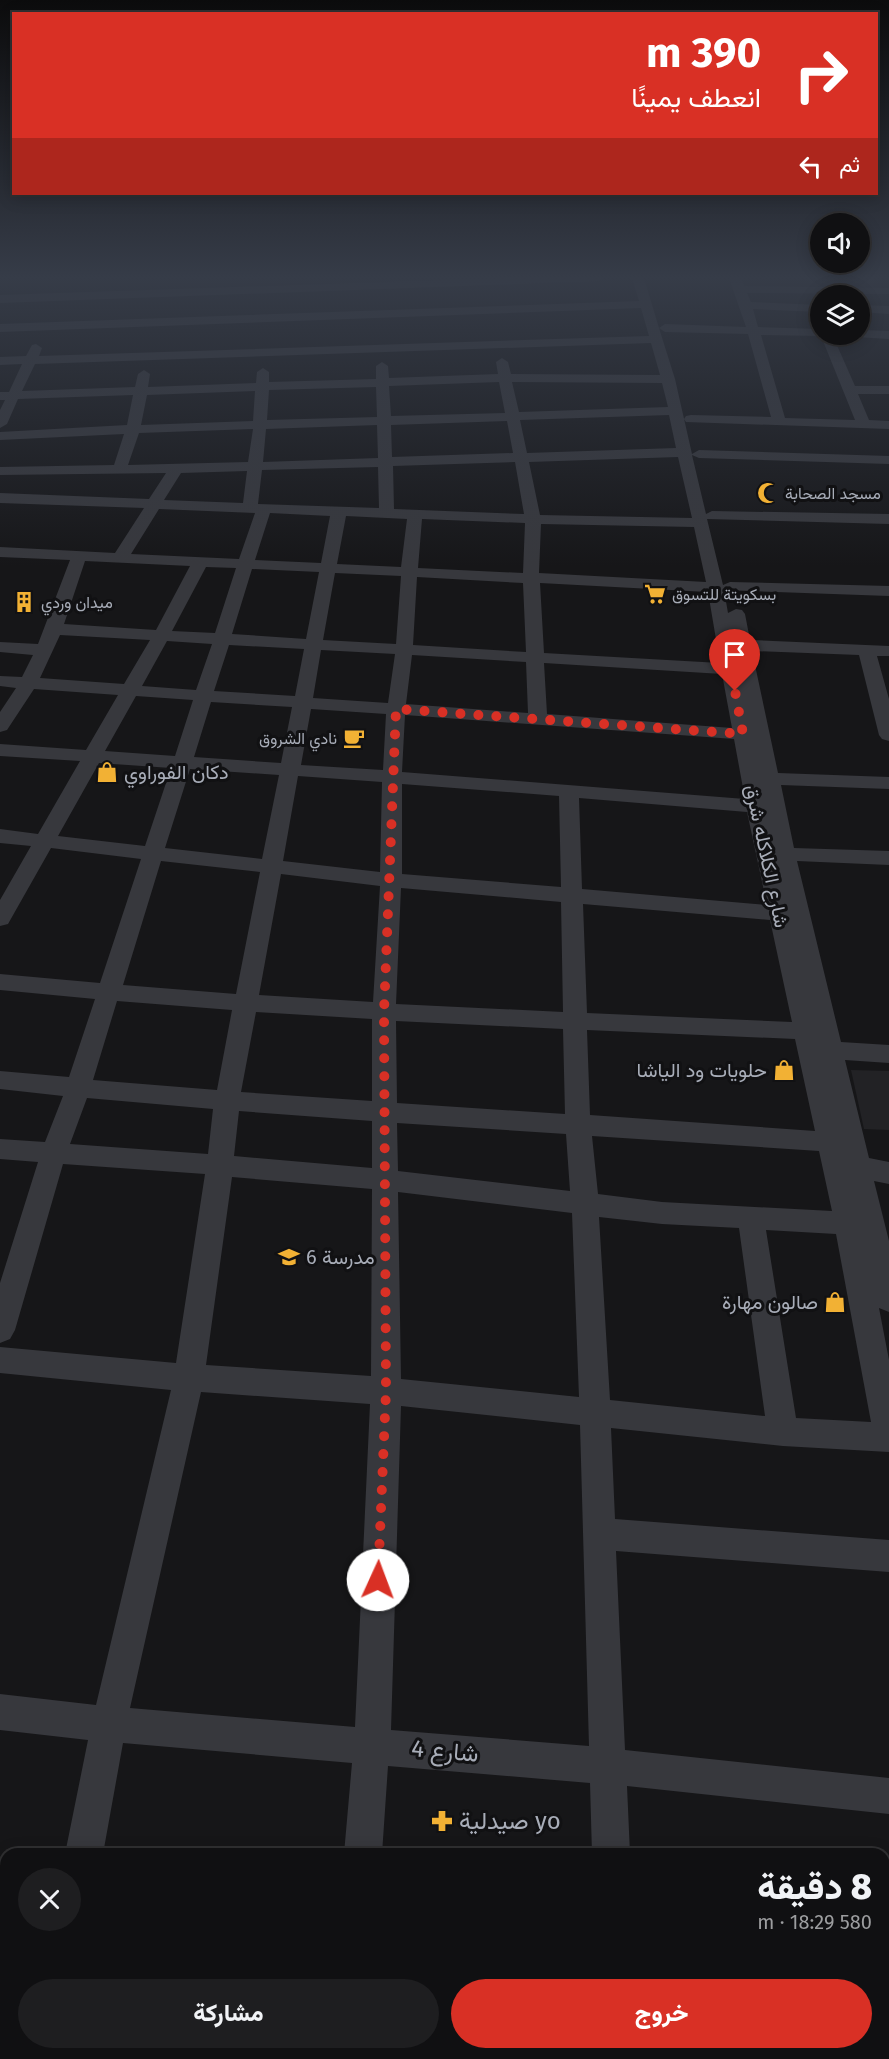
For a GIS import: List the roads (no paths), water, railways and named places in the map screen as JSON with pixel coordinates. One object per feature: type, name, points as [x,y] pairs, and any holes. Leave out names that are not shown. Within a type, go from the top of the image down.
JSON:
[{"type":"street","points":[[0,424],[6,396],[21,374]]},
{"type":"street","points":[[119,471],[133,429],[145,374]]},
{"type":"street","points":[[0,1330],[54,1152],[78,1088],[245,566],[257,507],[254,467],[260,424],[262,374]]},
{"type":"street","points":[[382,374],[387,463],[387,513]]},
{"type":"street","points":[[504,374],[519,458],[533,519],[531,578],[533,656],[538,719]]},
{"type":"street","name":"شارع الكلاكله شرق","points":[[667,374],[683,415]]},
{"type":"street","name":"شارع الكلاكله شرق","points":[[672,374],[722,587],[730,669],[756,806],[848,1222],[889,1437]]},
{"type":"street","points":[[765,374],[779,422]]},
{"type":"street","points":[[842,374],[864,424]]},
{"type":"street","points":[[6,396],[382,381],[505,378],[668,379]]},
{"type":"street","points":[[848,390],[889,390]]},
{"type":"street","points":[[0,436],[260,424],[512,416],[683,415],[779,422],[889,425]]},
{"type":"street","points":[[0,471],[119,471],[692,453],[889,460]]},
{"type":"street","points":[[795,456],[801,473]]},
{"type":"street","points":[[120,558],[176,469]]},
{"type":"street","points":[[0,498],[533,519],[889,519]]},
{"type":"street","points":[[85,1848],[109,1724],[189,1378],[227,1101],[339,511]]},
{"type":"street","points":[[363,1848],[372,1745],[386,1391],[384,1012],[391,880],[392,777],[396,709],[404,650],[415,515]]},
{"type":"street","points":[[0,552],[245,566],[722,587],[889,591]]},
{"type":"street","points":[[0,726],[29,682],[54,629],[79,556]]},
{"type":"street","points":[[0,919],[162,634],[200,562]]},
{"type":"street","name":"شارع الكلاكله شرق","points":[[722,587],[743,645],[785,854],[889,1300]]},
{"type":"street","points":[[54,629],[730,669]]},
{"type":"street","points":[[743,645],[889,651]]},
{"type":"street","points":[[0,647],[44,650]]},
{"type":"street","points":[[867,650],[885,708],[889,735]]},
{"type":"street","points":[[0,681],[743,734]]},
{"type":"street","points":[[0,750],[569,790],[756,806]]},
{"type":"street","points":[[769,779],[889,783]]},
{"type":"street","points":[[569,790],[578,1126],[585,1204],[595,1412],[611,1848]]},
{"type":"street","points":[[0,836],[391,880],[779,913]]},
{"type":"street","points":[[785,854],[889,858]]},
{"type":"street","points":[[0,982],[246,1004],[805,1031]]},
{"type":"street","points":[[831,1050],[889,1054]]},
{"type":"street","points":[[0,1080],[386,1113],[578,1126],[630,1126],[831,1142]]},
{"type":"street","points":[[0,1149],[386,1180],[585,1204],[752,1219],[848,1222]]},
{"type":"street","points":[[859,1167],[889,1173]]},
{"type":"street","points":[[752,1219],[783,1432]]},
{"type":"street","points":[[0,1360],[189,1378],[386,1391],[783,1432],[889,1437]]},
{"type":"street","points":[[599,1534],[889,1556]]},
{"type":"street","name":"شارع 4","points":[[0,1712],[109,1724],[607,1766],[889,1796]]},
{"type":"place","name":"مسجد الصحابة","points":[[768,493]]},
{"type":"place","name":"بسكويتة للتسوق","points":[[655,594]]},
{"type":"place","name":"ميدان وردي","points":[[24,602]]},
{"type":"place","name":"نادي الشروق","points":[[354,738]]},
{"type":"place","name":"دكان الفوراوي","points":[[107,772]]},
{"type":"place","name":"حلويات ود الياشا","points":[[784,1070]]},
{"type":"place","name":"مدرسة 6","points":[[289,1257]]},
{"type":"place","name":"صالون مهارة","points":[[835,1302]]},
{"type":"place","name":"صيدلية yo","points":[[442,1821]]}]
